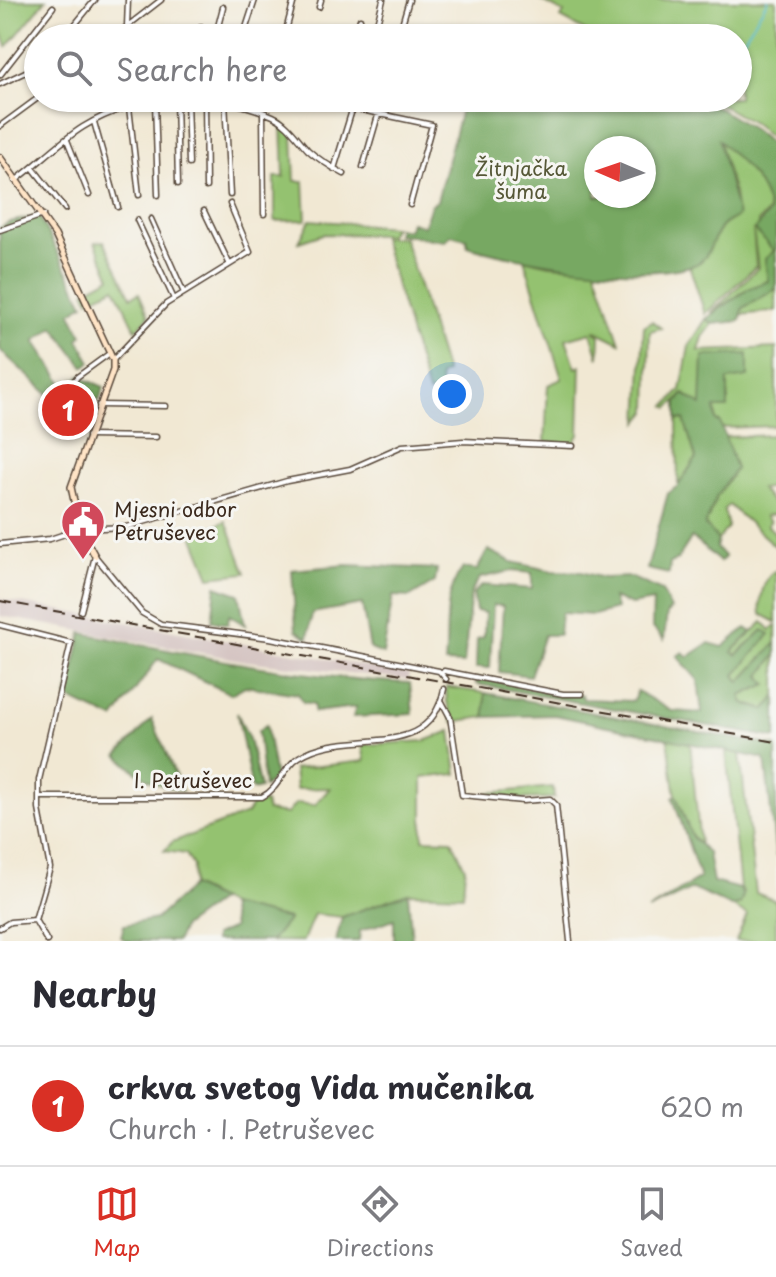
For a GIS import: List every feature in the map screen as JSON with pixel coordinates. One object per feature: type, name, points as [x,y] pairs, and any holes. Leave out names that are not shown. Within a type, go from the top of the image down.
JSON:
[{"type":"street","points":[[75,24],[95,0]]},
{"type":"street","points":[[127,24],[128,0]]},
{"type":"street","points":[[247,24],[255,0]]},
{"type":"street","points":[[288,24],[294,0]]},
{"type":"street","points":[[319,7],[321,0]]},
{"type":"street","points":[[377,24],[383,0]]},
{"type":"street","points":[[402,24],[409,0]]},
{"type":"street","points":[[129,24],[158,1]]},
{"type":"street","points":[[40,24],[53,7]]},
{"type":"street","points":[[219,24],[223,7]]},
{"type":"street","points":[[359,24],[360,19]]},
{"type":"street","points":[[1,74],[24,44]]},
{"type":"street","points":[[0,84],[24,73]]},
{"type":"street","points":[[0,126],[24,108]]},
{"type":"street","points":[[15,181],[67,140],[94,122],[117,112]]},
{"type":"street","points":[[130,112],[139,195]]},
{"type":"street","points":[[155,112],[158,195]]},
{"type":"street","points":[[176,112],[178,184]]},
{"type":"street","points":[[187,112],[189,164]]},
{"type":"street","points":[[205,112],[206,187]]},
{"type":"street","points":[[226,112],[230,195]]},
{"type":"street","points":[[260,112],[283,122],[309,151],[344,174]]},
{"type":"street","points":[[334,169],[350,112]]},
{"type":"street","points":[[363,167],[378,112],[432,125],[410,205]]},
{"type":"street","points":[[263,113],[264,214]]},
{"type":"street","points":[[94,122],[118,207]]},
{"type":"street","points":[[67,140],[89,195]]},
{"type":"street","points":[[0,157],[43,215],[113,360]]},
{"type":"street","points":[[33,168],[65,209]]},
{"type":"street","points":[[230,204],[250,252],[157,311],[113,360],[71,487],[80,529],[95,556],[142,613],[161,624],[270,638],[563,694],[582,694]]},
{"type":"street","points":[[204,211],[229,263]]},
{"type":"street","points":[[0,230],[43,215]]},
{"type":"street","points":[[151,219],[184,293]]},
{"type":"street","points":[[137,220],[174,299]]},
{"type":"street","points":[[69,388],[77,377],[110,353]]},
{"type":"street","points":[[99,405],[166,406]]},
{"type":"street","points":[[88,436],[156,437]]},
{"type":"street","points":[[0,544],[50,539],[80,529],[126,527],[287,481],[350,469],[402,446],[463,441],[573,446]]},
{"type":"street","points":[[81,611],[95,556]]},
{"type":"street","points":[[0,625],[71,643],[44,754],[39,797],[50,868],[35,920],[47,941]]},
{"type":"street","points":[[442,672],[446,679]]},
{"type":"street","points":[[444,689],[442,702],[450,717],[462,795],[523,801],[550,799],[556,805],[570,941]]},
{"type":"street","name":"I. Petruševec","points":[[39,797],[262,797],[271,793],[299,757],[340,743],[412,735],[430,723],[442,702]]},
{"type":"street","points":[[0,928],[10,922],[35,920]]},
{"type":"shaded area","points":[[0,599],[409,674],[408,680],[246,661],[0,616]]},
{"type":"green space","points":[[0,0],[46,0],[7,47],[0,26]]},
{"type":"green space","points":[[539,0],[776,0],[776,143],[756,125],[733,112],[752,112],[752,24],[572,24],[561,18],[564,13]]},
{"type":"green space","name":"Žitnjačka šuma","points":[[460,112],[725,112],[754,130],[776,149],[776,289],[743,308],[740,321],[713,324],[706,319],[748,289],[768,281],[765,259],[774,251],[755,230],[769,212],[757,181],[719,141],[738,216],[722,226],[704,258],[694,265],[643,271],[581,268],[467,246],[467,239],[451,235],[445,241],[397,234],[397,228],[408,230],[411,222],[424,226],[431,205],[437,201]]},
{"type":"green space","points":[[282,123],[293,134],[295,181],[304,181],[306,220],[275,221],[275,177],[284,177]]},
{"type":"green space","points":[[718,140],[750,172],[762,190],[769,211],[758,222],[775,251],[765,259],[768,281],[748,289],[711,313],[758,268],[753,229],[756,266],[705,314],[689,265],[705,256],[721,227],[737,216],[734,193]]},
{"type":"green space","points":[[39,216],[84,304],[71,313],[82,335],[78,339],[91,362],[84,367],[54,327],[35,341],[64,385],[83,375],[85,379],[104,387],[99,401],[66,392],[60,405],[0,350],[0,228],[10,222]]},
{"type":"green space","points":[[310,220],[394,227],[389,235],[323,234],[299,242]]},
{"type":"green space","points":[[382,237],[404,238],[446,373],[440,376],[441,390],[428,393]]},
{"type":"green space","points":[[104,241],[131,297],[139,293],[149,316],[136,330],[115,287],[89,300],[85,291],[111,277],[95,242]]},
{"type":"green space","points":[[524,259],[550,265],[595,268],[620,343],[594,330],[600,336],[599,358],[591,332],[566,339],[576,368],[581,366],[579,435],[573,444],[545,442],[548,385],[562,379]]},
{"type":"green space","points":[[776,289],[776,311],[740,315],[743,308]]},
{"type":"green space","points":[[706,319],[713,324],[703,337],[699,351],[776,348],[776,426],[722,428],[716,421],[715,407],[728,407],[728,380],[748,355],[701,407],[684,394],[669,408],[666,406],[681,390],[689,346]]},
{"type":"green space","points":[[652,321],[661,328],[650,331],[648,411],[639,422],[644,326]]},
{"type":"green space","points":[[748,354],[748,377],[728,380],[728,408],[715,408],[716,421],[720,422],[736,468],[717,496],[705,525],[718,540],[716,548],[725,557],[720,562],[692,537],[677,560],[670,563],[669,574],[647,569],[668,493],[678,486],[696,458],[684,419],[677,420],[677,402],[684,394],[701,405],[703,356]]},
{"type":"green space","points":[[684,419],[696,458],[678,486],[677,420]]},
{"type":"green space","points":[[776,435],[776,487],[760,489],[776,507],[776,514],[765,516],[770,522],[767,525],[776,534],[776,547],[729,505],[724,510],[728,527],[718,540],[705,525],[717,496],[736,468],[723,437]]},
{"type":"green space","points":[[226,521],[246,573],[210,577],[193,535]]},
{"type":"green space","points":[[488,550],[512,562],[553,571],[581,572],[603,578],[630,577],[662,591],[671,609],[667,613],[664,640],[652,627],[653,601],[631,605],[613,598],[616,609],[594,615],[561,613],[559,635],[544,635],[530,676],[499,672],[503,606],[493,605],[490,668],[476,668],[477,639],[484,637],[485,613],[476,611],[473,593],[483,585],[532,589],[532,573],[511,571],[480,578],[471,591],[464,664],[445,663],[451,590],[463,568],[477,570]]},
{"type":"green space","points":[[347,565],[437,569],[435,582],[410,597],[393,596],[383,654],[370,649],[362,604],[312,613],[308,638],[296,630],[292,570]]},
{"type":"green space","points":[[776,570],[776,622],[761,614],[761,596],[765,583]]},
{"type":"green space","points":[[216,586],[239,594],[245,625],[229,615],[228,624],[212,621]]},
{"type":"green space","points":[[763,622],[771,630],[776,625],[776,643],[740,682],[735,675],[763,630],[736,655],[732,652]]},
{"type":"green space","points":[[746,628],[752,632],[732,652],[737,655],[763,630],[770,634],[735,675],[740,682],[776,643],[776,655],[760,676],[767,684],[741,696],[744,703],[765,710],[776,696],[776,738],[476,684],[477,678],[563,695],[582,695],[583,699],[633,701],[637,691],[672,711],[702,713],[698,680],[677,656],[683,652],[688,657],[709,643],[723,647]]},
{"type":"green space","points":[[82,633],[286,671],[410,683],[413,714],[353,717],[356,707],[314,712],[314,704],[303,702],[298,694],[245,686],[231,694],[158,659],[114,719],[67,698]]},
{"type":"green space","points":[[776,655],[776,696],[765,710],[744,703],[741,696],[766,684],[760,677]]},
{"type":"green space","points":[[446,687],[485,693],[485,717],[453,722]]},
{"type":"green space","points":[[485,693],[776,746],[776,857],[765,759],[555,715],[485,717]]},
{"type":"green space","points":[[237,713],[249,739],[260,788],[252,790]]},
{"type":"green space","points":[[152,719],[182,791],[147,779],[118,755]]},
{"type":"green space","points":[[266,725],[275,778],[264,787],[258,731]]},
{"type":"green space","points":[[451,731],[457,774],[423,778],[423,839],[452,840],[465,868],[463,895],[408,893],[342,917],[314,914],[303,941],[271,941],[288,919],[229,905],[192,886],[193,866],[186,854],[164,851],[172,842],[247,814],[254,802],[265,803],[267,811],[287,814],[296,803],[315,805],[330,788],[296,789],[294,769],[365,761],[362,745],[425,741]]},
{"type":"green space","points":[[668,738],[690,742],[700,845],[691,835],[680,809]]},
{"type":"green space","points":[[726,751],[740,754],[756,893],[776,901],[776,941],[736,941],[747,915],[733,907],[740,904],[743,892],[740,889]]},
{"type":"green space","points":[[553,787],[554,798],[516,799],[486,793]]},
{"type":"green space","points":[[676,795],[692,837],[708,853],[713,882],[740,889],[743,896],[740,904],[733,907],[692,889],[648,910],[700,878],[673,798]]},
{"type":"green space","points":[[192,886],[220,900],[183,927],[177,941],[127,941],[121,937],[124,925],[156,919]]},
{"type":"green space","points":[[408,893],[412,941],[394,941],[394,919],[360,931],[359,941],[336,941],[342,917]]},
{"type":"green space","points":[[229,905],[289,919],[271,941],[214,941],[214,936],[233,928]]},
{"type":"waterway","points":[[752,26],[768,0]]},
{"type":"railway","points":[[0,601],[776,742]]},
{"type":"place","name":"crkva svetog Vida mučenika","points":[[68,410]]},
{"type":"place","name":"Mjesni odbor Petruševec","points":[[83,561]]}]
